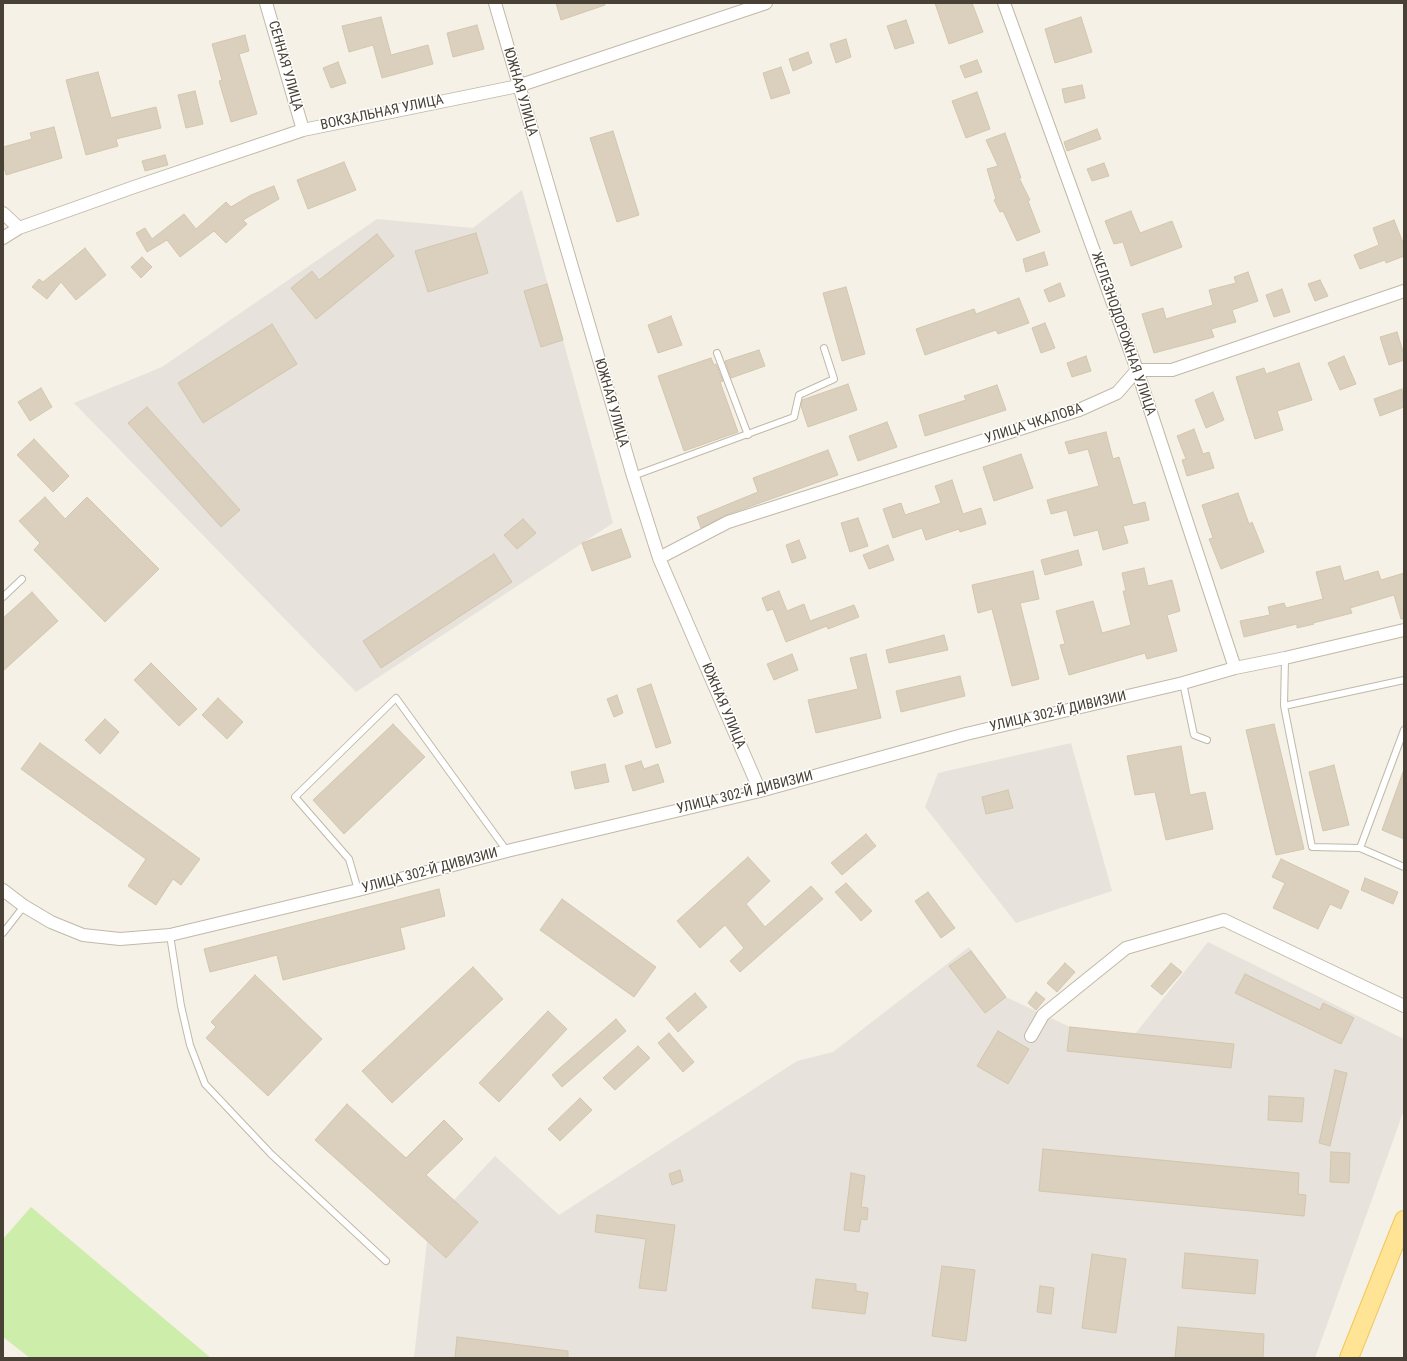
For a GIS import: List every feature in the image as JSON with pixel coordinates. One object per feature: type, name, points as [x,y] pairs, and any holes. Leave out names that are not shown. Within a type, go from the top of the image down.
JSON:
[{"type":"main road","points":[[1349,1358],[1404,1220]]},
{"type":"street","name":"СЕННАЯ УЛИЦА","points":[[266,3],[303,130]]},
{"type":"street","name":"ЮЖНАЯ УЛИЦА","points":[[495,3],[633,476],[659,558],[760,791]]},
{"type":"street","name":"ВОКЗАЛЬНАЯ УЛИЦА","points":[[3,238],[19,228],[134,187],[303,130],[518,86],[766,3]]},
{"type":"street","name":"ЖЕЛЕЗНОДОРОЖНАЯ УЛИЦА","points":[[1004,3],[1137,370],[1235,668]]},
{"type":"street","points":[[3,213],[19,228]]},
{"type":"street","points":[[1137,370],[1172,370],[1404,291]]},
{"type":"street","name":"УЛИЦА ЧКАЛОВА","points":[[659,558],[728,522],[1080,410],[1117,392],[1137,370]]},
{"type":"street","name":"УЛИЦА 302-Й ДИВИЗИИ","points":[[3,890],[24,906],[51,922],[83,936],[120,939],[170,936],[358,890],[507,851],[760,791],[966,734],[1183,683],[1235,668],[1285,658],[1404,630]]},
{"type":"street","points":[[1030,1036],[1043,1015],[1126,948],[1224,920],[1404,1006]]},
{"type":"lane","points":[[633,476],[794,417],[799,395],[834,379],[824,348]]},
{"type":"lane","points":[[717,352],[748,435]]},
{"type":"lane","points":[[3,597],[22,579]]},
{"type":"lane","points":[[1285,658],[1284,706],[1312,847],[1360,848],[1404,867]]},
{"type":"lane","points":[[1284,706],[1404,680]]},
{"type":"lane","points":[[1183,683],[1194,735],[1207,740]]},
{"type":"lane","points":[[358,890],[349,859],[295,797],[396,698],[507,851]]},
{"type":"lane","points":[[1360,848],[1404,730]]},
{"type":"lane","points":[[3,933],[24,906]]},
{"type":"lane","points":[[170,936],[181,1006],[190,1045],[205,1084],[271,1154],[386,1261]]},
{"type":"shaded area","points":[[522,190],[613,523],[356,692],[74,403],[162,367],[377,219],[473,228]]},
{"type":"shaded area","points":[[1071,743],[1112,891],[1016,923],[925,807],[938,773]]},
{"type":"shaded area","points":[[1208,942],[1404,1039],[1404,1110],[1315,1358],[414,1358],[427,1241],[446,1258],[478,1222],[454,1200],[495,1156],[559,1215],[797,1061],[833,1052],[969,947],[1006,997],[1070,1027],[1135,1034]]},
{"type":"green space","points":[[31,1207],[211,1358],[30,1358],[3,1337],[3,1239]]},
{"type":"building","points":[[556,3],[605,3],[605,5],[561,20]]},
{"type":"building","points":[[935,3],[972,3],[983,32],[949,44]]},
{"type":"building","points":[[381,17],[391,55],[428,45],[433,64],[382,78],[373,45],[349,52],[342,26]]},
{"type":"building","points":[[1081,17],[1092,52],[1055,63],[1045,29]]},
{"type":"building","points":[[906,20],[914,43],[895,49],[887,26]]},
{"type":"building","points":[[477,25],[484,49],[453,57],[447,33]]},
{"type":"building","points":[[245,35],[249,51],[239,54],[257,114],[231,122],[219,81],[222,80],[212,44]]},
{"type":"building","points":[[846,39],[851,57],[836,63],[830,44]]},
{"type":"building","points":[[808,52],[812,63],[793,71],[789,59]]},
{"type":"building","points":[[977,60],[982,72],[965,78],[960,66]]},
{"type":"building","points":[[338,62],[346,83],[331,88],[323,68]]},
{"type":"building","points":[[781,67],[790,93],[771,99],[763,73]]},
{"type":"building","points":[[98,72],[111,118],[156,107],[161,128],[116,139],[118,146],[86,155],[66,80]]},
{"type":"building","points":[[1082,85],[1085,98],[1065,103],[1062,89]]},
{"type":"building","points":[[195,91],[203,124],[186,128],[178,95]]},
{"type":"building","points":[[977,92],[990,129],[966,138],[952,101]]},
{"type":"building","points":[[54,127],[62,158],[6,175],[3,163],[3,147],[32,139],[30,133]]},
{"type":"building","points":[[1097,129],[1101,139],[1067,151],[1064,142]]},
{"type":"building","points":[[613,131],[639,215],[617,222],[590,138]]},
{"type":"building","points":[[1005,133],[1021,178],[1019,178],[1030,200],[1028,201],[1040,232],[1017,241],[1003,211],[1000,212],[994,200],[996,199],[987,169],[998,166],[986,140]]},
{"type":"building","points":[[165,155],[168,165],[145,171],[142,161]]},
{"type":"building","points":[[344,162],[356,190],[308,209],[297,180]]},
{"type":"building","points":[[1104,163],[1109,176],[1092,181],[1087,169]]},
{"type":"building","points":[[274,186],[279,199],[243,220],[247,224],[226,243],[214,231],[180,257],[167,240],[147,252],[136,233],[145,228],[152,239],[184,214],[196,229],[226,202],[231,207],[251,195]]},
{"type":"building","points":[[1131,211],[1140,233],[1172,221],[1182,247],[1131,266],[1123,242],[1114,244],[1105,221]]},
{"type":"building","points":[[1394,220],[1404,245],[1404,256],[1386,263],[1385,260],[1360,269],[1354,255],[1379,245],[1373,228]]},
{"type":"building","points":[[476,233],[488,273],[428,292],[415,251]]},
{"type":"building","points":[[377,234],[394,256],[316,319],[291,288],[312,271],[319,280]]},
{"type":"building","points":[[85,248],[106,275],[76,300],[61,282],[47,299],[32,287],[39,279],[43,282]]},
{"type":"building","points":[[1044,252],[1048,265],[1026,272],[1023,259]]},
{"type":"building","points":[[142,257],[152,267],[141,278],[131,267]]},
{"type":"building","points":[[1248,272],[1258,301],[1232,310],[1236,322],[1211,329],[1214,337],[1154,353],[1142,314],[1163,308],[1166,319],[1213,305],[1209,290],[1236,283],[1234,277]]},
{"type":"building","points":[[1320,280],[1328,296],[1315,301],[1308,284]]},
{"type":"building","points":[[1060,283],[1065,296],[1049,302],[1044,290]]},
{"type":"building","points":[[547,284],[563,340],[541,347],[524,291]]},
{"type":"building","points":[[846,287],[865,354],[842,361],[823,293]]},
{"type":"building","points":[[1282,289],[1290,312],[1274,317],[1266,295]]},
{"type":"building","points":[[1019,298],[1029,323],[998,334],[996,330],[925,355],[916,329],[974,309],[976,314]]},
{"type":"building","points":[[671,316],[682,345],[658,353],[648,325]]},
{"type":"building","points":[[1045,323],[1055,348],[1041,353],[1032,328]]},
{"type":"building","points":[[272,324],[297,364],[203,423],[178,383]]},
{"type":"building","points":[[1397,332],[1404,355],[1404,360],[1389,365],[1380,337]]},
{"type":"building","points":[[759,350],[765,366],[731,378],[725,361]]},
{"type":"building","points":[[1086,356],[1091,371],[1072,377],[1067,363]]},
{"type":"building","points":[[1344,356],[1356,384],[1340,390],[1328,363]]},
{"type":"building","points":[[711,358],[714,365],[716,364],[723,381],[720,382],[738,432],[684,451],[658,376]]},
{"type":"building","points":[[1299,363],[1312,400],[1277,411],[1283,430],[1255,439],[1236,377],[1264,368],[1266,374]]},
{"type":"building","points":[[848,384],[857,410],[808,427],[801,406],[802,400]]},
{"type":"building","points":[[997,385],[1006,410],[925,436],[919,415],[966,400],[964,396]]},
{"type":"building","points":[[41,388],[52,407],[30,421],[18,402]]},
{"type":"building","points":[[1402,389],[1404,407],[1380,416],[1374,399]]},
{"type":"building","points":[[1213,392],[1224,420],[1206,428],[1195,400]]},
{"type":"building","points":[[147,407],[240,510],[221,527],[128,423]]},
{"type":"building","points":[[887,422],[897,447],[858,461],[849,436]]},
{"type":"building","points":[[1194,429],[1203,454],[1209,452],[1214,468],[1187,476],[1182,460],[1186,459],[1177,436]]},
{"type":"building","points":[[1106,432],[1113,459],[1119,457],[1133,505],[1145,502],[1149,520],[1123,526],[1128,543],[1103,550],[1098,530],[1074,536],[1067,510],[1051,514],[1047,500],[1099,486],[1088,449],[1069,454],[1065,442]]},
{"type":"building","points":[[34,439],[69,476],[53,492],[17,455]]},
{"type":"building","points":[[828,450],[838,475],[726,515],[701,528],[697,517],[758,492],[753,478]]},
{"type":"building","points":[[1021,454],[1033,488],[994,501],[983,467]]},
{"type":"building","points":[[952,480],[963,514],[981,508],[986,524],[960,532],[959,529],[926,540],[922,528],[893,538],[883,509],[901,503],[905,515],[941,503],[935,486]]},
{"type":"building","points":[[1238,493],[1249,524],[1252,522],[1264,552],[1221,569],[1209,539],[1213,538],[1202,505]]},
{"type":"building","points":[[45,497],[65,519],[87,497],[159,569],[105,622],[34,550],[40,543],[19,521]]},
{"type":"building","points":[[858,518],[868,546],[850,552],[841,523]]},
{"type":"building","points":[[523,519],[536,533],[517,549],[504,535]]},
{"type":"building","points":[[621,529],[631,557],[592,571],[582,543]]},
{"type":"building","points":[[799,540],[806,558],[792,563],[786,545]]},
{"type":"building","points":[[888,545],[894,560],[869,569],[863,555]]},
{"type":"building","points":[[1078,550],[1082,565],[1045,575],[1041,560]]},
{"type":"building","points":[[494,554],[512,582],[381,668],[363,641]]},
{"type":"building","points":[[1340,566],[1344,581],[1378,571],[1381,580],[1404,573],[1404,619],[1401,619],[1394,595],[1350,608],[1352,613],[1313,623],[1314,624],[1297,628],[1297,624],[1244,637],[1240,621],[1270,615],[1268,607],[1284,603],[1286,608],[1323,599],[1316,572]]},
{"type":"building","points":[[1144,568],[1148,586],[1172,580],[1180,611],[1167,615],[1177,651],[1147,659],[1145,653],[1069,675],[1060,645],[1065,644],[1056,611],[1093,601],[1102,633],[1131,625],[1123,591],[1126,591],[1122,573]]},
{"type":"building","points":[[1033,571],[1039,599],[1020,603],[1039,679],[1012,686],[992,609],[978,613],[972,585]]},
{"type":"building","points":[[779,591],[787,611],[804,604],[810,621],[854,605],[859,617],[828,629],[827,626],[786,642],[773,609],[767,611],[762,598]]},
{"type":"building","points":[[32,592],[58,621],[3,671],[3,618]]},
{"type":"building","points":[[944,635],[948,650],[889,663],[886,650]]},
{"type":"building","points":[[792,654],[798,670],[774,680],[767,664]]},
{"type":"building","points":[[866,654],[881,718],[816,733],[808,700],[858,689],[850,658]]},
{"type":"building","points":[[151,663],[197,709],[179,726],[134,680]]},
{"type":"building","points":[[960,676],[965,696],[901,712],[896,691]]},
{"type":"building","points":[[651,684],[671,743],[656,748],[637,689]]},
{"type":"building","points":[[617,695],[623,713],[614,717],[607,699]]},
{"type":"building","points":[[218,698],[243,722],[227,739],[202,715]]},
{"type":"building","points":[[105,719],[119,732],[100,754],[85,740]]},
{"type":"building","points":[[393,724],[425,757],[344,834],[313,800]]},
{"type":"building","points":[[1274,724],[1304,849],[1276,855],[1246,730]]},
{"type":"building","points":[[40,743],[200,859],[181,885],[173,879],[156,905],[128,886],[146,859],[21,769]]},
{"type":"building","points":[[1181,746],[1190,795],[1205,792],[1213,829],[1166,840],[1155,792],[1135,795],[1127,756]]},
{"type":"building","points":[[641,761],[644,769],[658,764],[664,782],[633,791],[625,766]]},
{"type":"building","points":[[605,764],[609,782],[575,789],[571,772]]},
{"type":"building","points":[[1334,765],[1349,825],[1323,831],[1309,772]]},
{"type":"building","points":[[1404,772],[1404,839],[1382,830]]},
{"type":"building","points":[[1008,790],[1013,808],[986,814],[982,797]]},
{"type":"building","points":[[866,834],[876,846],[842,875],[831,863]]},
{"type":"building","points":[[748,857],[770,881],[746,904],[765,927],[811,886],[823,899],[740,972],[730,961],[744,948],[725,925],[700,948],[677,921]]},
{"type":"building","points":[[1281,859],[1349,891],[1341,909],[1330,904],[1318,929],[1273,908],[1285,883],[1272,877]]},
{"type":"building","points":[[1365,878],[1398,892],[1393,904],[1361,890]]},
{"type":"building","points":[[846,883],[872,911],[861,921],[835,892]]},
{"type":"building","points":[[439,889],[445,916],[400,928],[405,949],[283,980],[277,955],[210,972],[204,949]]},
{"type":"building","points":[[928,892],[955,928],[941,938],[915,901]]},
{"type":"building","points":[[562,899],[656,967],[634,997],[540,930]]},
{"type":"building","points":[[971,951],[1006,997],[985,1013],[949,966]]},
{"type":"building","points":[[1065,963],[1075,972],[1057,992],[1047,983]]},
{"type":"building","points":[[1171,963],[1182,972],[1162,995],[1151,986]]},
{"type":"building","points":[[473,967],[503,999],[392,1103],[362,1071]]},
{"type":"building","points":[[1245,974],[1320,1010],[1323,1003],[1354,1018],[1341,1044],[1235,993]]},
{"type":"building","points":[[255,975],[322,1039],[268,1096],[206,1038],[216,1027],[211,1022]]},
{"type":"building","points":[[1036,992],[1045,999],[1036,1010],[1028,1003]]},
{"type":"building","points":[[695,993],[707,1007],[678,1032],[666,1018]]},
{"type":"building","points":[[548,1011],[567,1029],[499,1102],[479,1083]]},
{"type":"building","points":[[616,1019],[626,1031],[562,1087],[552,1075]]},
{"type":"building","points":[[1070,1027],[1234,1044],[1231,1068],[1067,1051]]},
{"type":"building","points":[[998,1031],[1029,1049],[1008,1084],[977,1066]]},
{"type":"building","points":[[669,1033],[694,1062],[683,1072],[658,1043]]},
{"type":"building","points":[[638,1046],[650,1058],[615,1090],[603,1078]]},
{"type":"building","points":[[1335,1070],[1347,1073],[1330,1146],[1319,1143]]},
{"type":"building","points":[[1269,1096],[1304,1098],[1302,1122],[1268,1120]]},
{"type":"building","points":[[580,1098],[592,1110],[560,1141],[548,1129]]},
{"type":"building","points":[[347,1104],[406,1158],[444,1120],[463,1139],[426,1175],[478,1222],[446,1258],[315,1140]]},
{"type":"building","points":[[1043,1149],[1299,1173],[1298,1194],[1306,1195],[1304,1216],[1039,1191]]},
{"type":"building","points":[[1331,1152],[1350,1153],[1349,1183],[1330,1182]]},
{"type":"building","points":[[680,1170],[683,1181],[672,1185],[669,1174]]},
{"type":"building","points":[[851,1173],[865,1176],[861,1207],[868,1208],[867,1220],[861,1219],[859,1232],[844,1230]]},
{"type":"building","points":[[597,1215],[675,1225],[666,1291],[639,1288],[646,1239],[595,1232]]},
{"type":"building","points":[[1185,1253],[1258,1260],[1255,1294],[1182,1288]]},
{"type":"building","points":[[1092,1254],[1126,1259],[1116,1333],[1082,1328]]},
{"type":"building","points":[[942,1266],[975,1270],[966,1341],[932,1336]]},
{"type":"building","points":[[816,1279],[856,1284],[856,1291],[868,1293],[865,1314],[812,1308]]},
{"type":"building","points":[[1040,1286],[1054,1288],[1051,1314],[1037,1312]]},
{"type":"building","points":[[1178,1327],[1264,1334],[1263,1358],[1175,1358]]},
{"type":"building","points":[[457,1337],[568,1351],[568,1358],[455,1358]]}]
